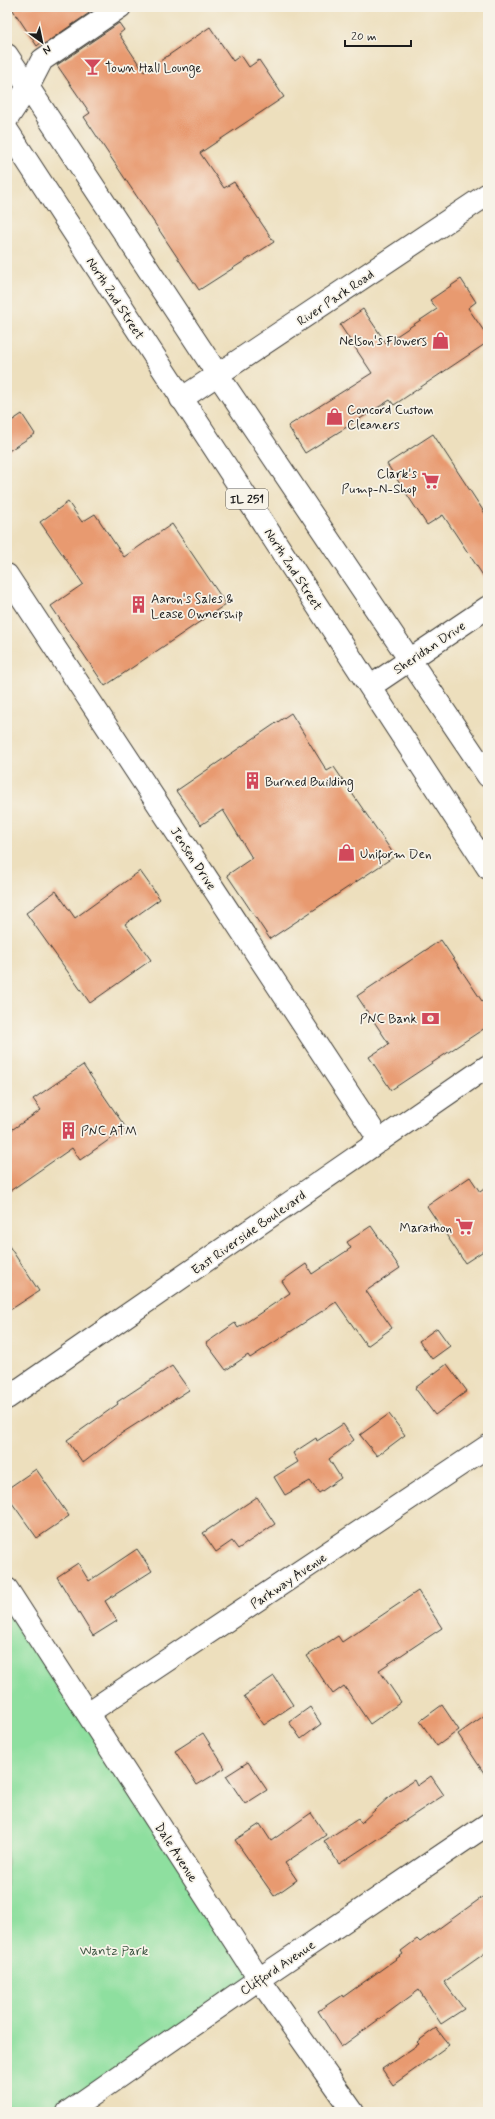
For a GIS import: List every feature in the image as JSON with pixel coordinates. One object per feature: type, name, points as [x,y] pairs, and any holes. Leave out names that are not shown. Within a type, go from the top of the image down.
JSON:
[{"type":"street","points":[[7,119],[28,87],[42,60],[120,7]]},
{"type":"street","points":[[7,55],[218,375],[488,776]]},
{"type":"street","name":"North 2nd Street","points":[[7,130],[371,686],[488,868]]},
{"type":"street","name":"River Park Road","points":[[182,399],[488,194]]},
{"type":"street","name":"Jensen Drive","points":[[7,575],[380,1141]]},
{"type":"street","name":"Sheridan Drive","points":[[371,686],[488,607]]},
{"type":"street","name":"East Riverside Boulevard","points":[[7,1398],[488,1066]]},
{"type":"street","name":"Parkway Avenue","points":[[88,1713],[488,1446]]},
{"type":"street","name":"Dale Avenue","points":[[7,1589],[259,1979],[353,2112]]},
{"type":"street","name":"Clifford Avenue","points":[[68,2112],[259,1979],[488,1824]]},
{"type":"green space","name":"Wantz Park","points":[[7,1590],[259,1979],[68,2112],[7,2112]]},
{"type":"building","points":[[11,7],[98,7],[44,44],[42,42],[37,46]]},
{"type":"building","points":[[119,23],[124,30],[119,34],[144,72],[210,27],[233,61],[241,55],[249,67],[259,60],[284,97],[200,153],[224,188],[234,182],[274,242],[199,290],[84,117],[90,113],[57,65]]},
{"type":"building","name":"Nelson's Flowers","points":[[461,279],[476,302],[468,308],[488,337],[488,342],[394,405],[390,400],[305,453],[288,426],[372,373],[340,325],[363,309],[386,343],[437,309],[430,300]]},
{"type":"building","points":[[22,414],[35,434],[7,452],[7,424]]},
{"type":"building","name":"Clark's Pump-N-Shop","points":[[433,434],[488,518],[488,583],[443,515],[427,525],[387,464]]},
{"type":"building","name":"Aaron's Sales & Lease Ownership","points":[[68,502],[82,522],[95,514],[124,557],[172,524],[226,604],[105,686],[51,606],[83,584],[40,522]]},
{"type":"building","points":[[291,713],[327,771],[334,767],[395,856],[270,939],[227,875],[252,858],[223,810],[201,825],[176,791]]},
{"type":"building","points":[[140,871],[160,899],[125,924],[151,960],[90,1003],[26,913],[56,891],[75,918]]},
{"type":"building","name":"PNC Bank","points":[[441,940],[488,1010],[488,1026],[391,1090],[369,1057],[389,1044],[357,996]]},
{"type":"building","name":"PNC ATM","points":[[83,1065],[126,1128],[80,1160],[72,1148],[7,1193],[7,1133],[41,1110],[33,1099]]},
{"type":"building","name":"Marathon","points":[[470,1177],[480,1192],[488,1186],[488,1248],[465,1263],[427,1206]]},
{"type":"building","points":[[371,1226],[400,1268],[366,1291],[392,1328],[367,1346],[336,1302],[250,1358],[248,1355],[226,1370],[206,1343],[235,1323],[238,1328],[290,1293],[282,1281],[306,1264],[312,1274],[351,1248],[347,1242]]},
{"type":"building","points":[[7,1243],[39,1291],[7,1312]]},
{"type":"building","points":[[437,1328],[450,1346],[432,1359],[419,1341]]},
{"type":"building","points":[[447,1364],[467,1391],[435,1415],[415,1388]]},
{"type":"building","points":[[172,1366],[189,1390],[119,1435],[83,1463],[67,1440],[118,1404],[117,1402]]},
{"type":"building","points":[[389,1414],[405,1435],[377,1456],[360,1435]]},
{"type":"building","points":[[343,1424],[354,1440],[329,1459],[341,1478],[319,1493],[310,1481],[285,1495],[274,1477],[298,1462],[293,1453],[316,1438],[317,1441]]},
{"type":"building","points":[[36,1469],[69,1516],[37,1538],[7,1496],[7,1489]]},
{"type":"building","points":[[257,1497],[275,1524],[238,1549],[232,1541],[216,1552],[203,1533]]},
{"type":"building","points":[[137,1549],[152,1571],[105,1601],[117,1621],[93,1636],[57,1577],[78,1563],[89,1581]]},
{"type":"building","points":[[418,1591],[442,1628],[379,1670],[401,1702],[370,1724],[344,1686],[333,1694],[307,1656],[338,1636],[342,1642]]},
{"type":"building","points":[[274,1676],[293,1705],[264,1725],[244,1696]]},
{"type":"building","points":[[442,1705],[459,1730],[437,1746],[420,1721]]},
{"type":"building","points":[[310,1707],[321,1724],[301,1739],[289,1722]]},
{"type":"building","points":[[488,1713],[488,1779],[458,1734]]},
{"type":"building","points":[[203,1733],[225,1768],[197,1785],[175,1751]]},
{"type":"building","points":[[248,1762],[267,1790],[245,1804],[226,1776]]},
{"type":"building","points":[[431,1776],[444,1795],[339,1864],[324,1841],[358,1819],[361,1823],[390,1796],[414,1780],[417,1786]]},
{"type":"building","points":[[311,1813],[326,1835],[285,1863],[297,1880],[274,1896],[235,1840],[260,1824],[271,1841]]},
{"type":"building","points":[[488,1893],[488,1951],[444,1982],[464,2009],[441,2024],[419,1990],[341,2047],[318,2011],[342,1995],[343,1997],[403,1954],[401,1951],[417,1939],[420,1942]]},
{"type":"building","points":[[436,2028],[449,2045],[393,2085],[382,2069],[419,2044],[417,2042]]},
{"type":"place","name":"Town Hall Lounge","points":[[92,67]]},
{"type":"place","name":"Nelson's Flowers","points":[[440,340]]},
{"type":"place","name":"Concord Custom Cleaners","points":[[334,416]]},
{"type":"place","name":"Clark's Pump-N-Shop","points":[[430,480]]},
{"type":"place","name":"Aaron's Sales & Lease Ownership","points":[[138,605]]},
{"type":"place","name":"Burned Building","points":[[252,781]]},
{"type":"place","name":"Uniform Den","points":[[347,853]]},
{"type":"place","name":"PNC Bank","points":[[430,1018]]},
{"type":"place","name":"PNC ATM","points":[[68,1130]]},
{"type":"place","name":"Marathon","points":[[465,1227]]}]
